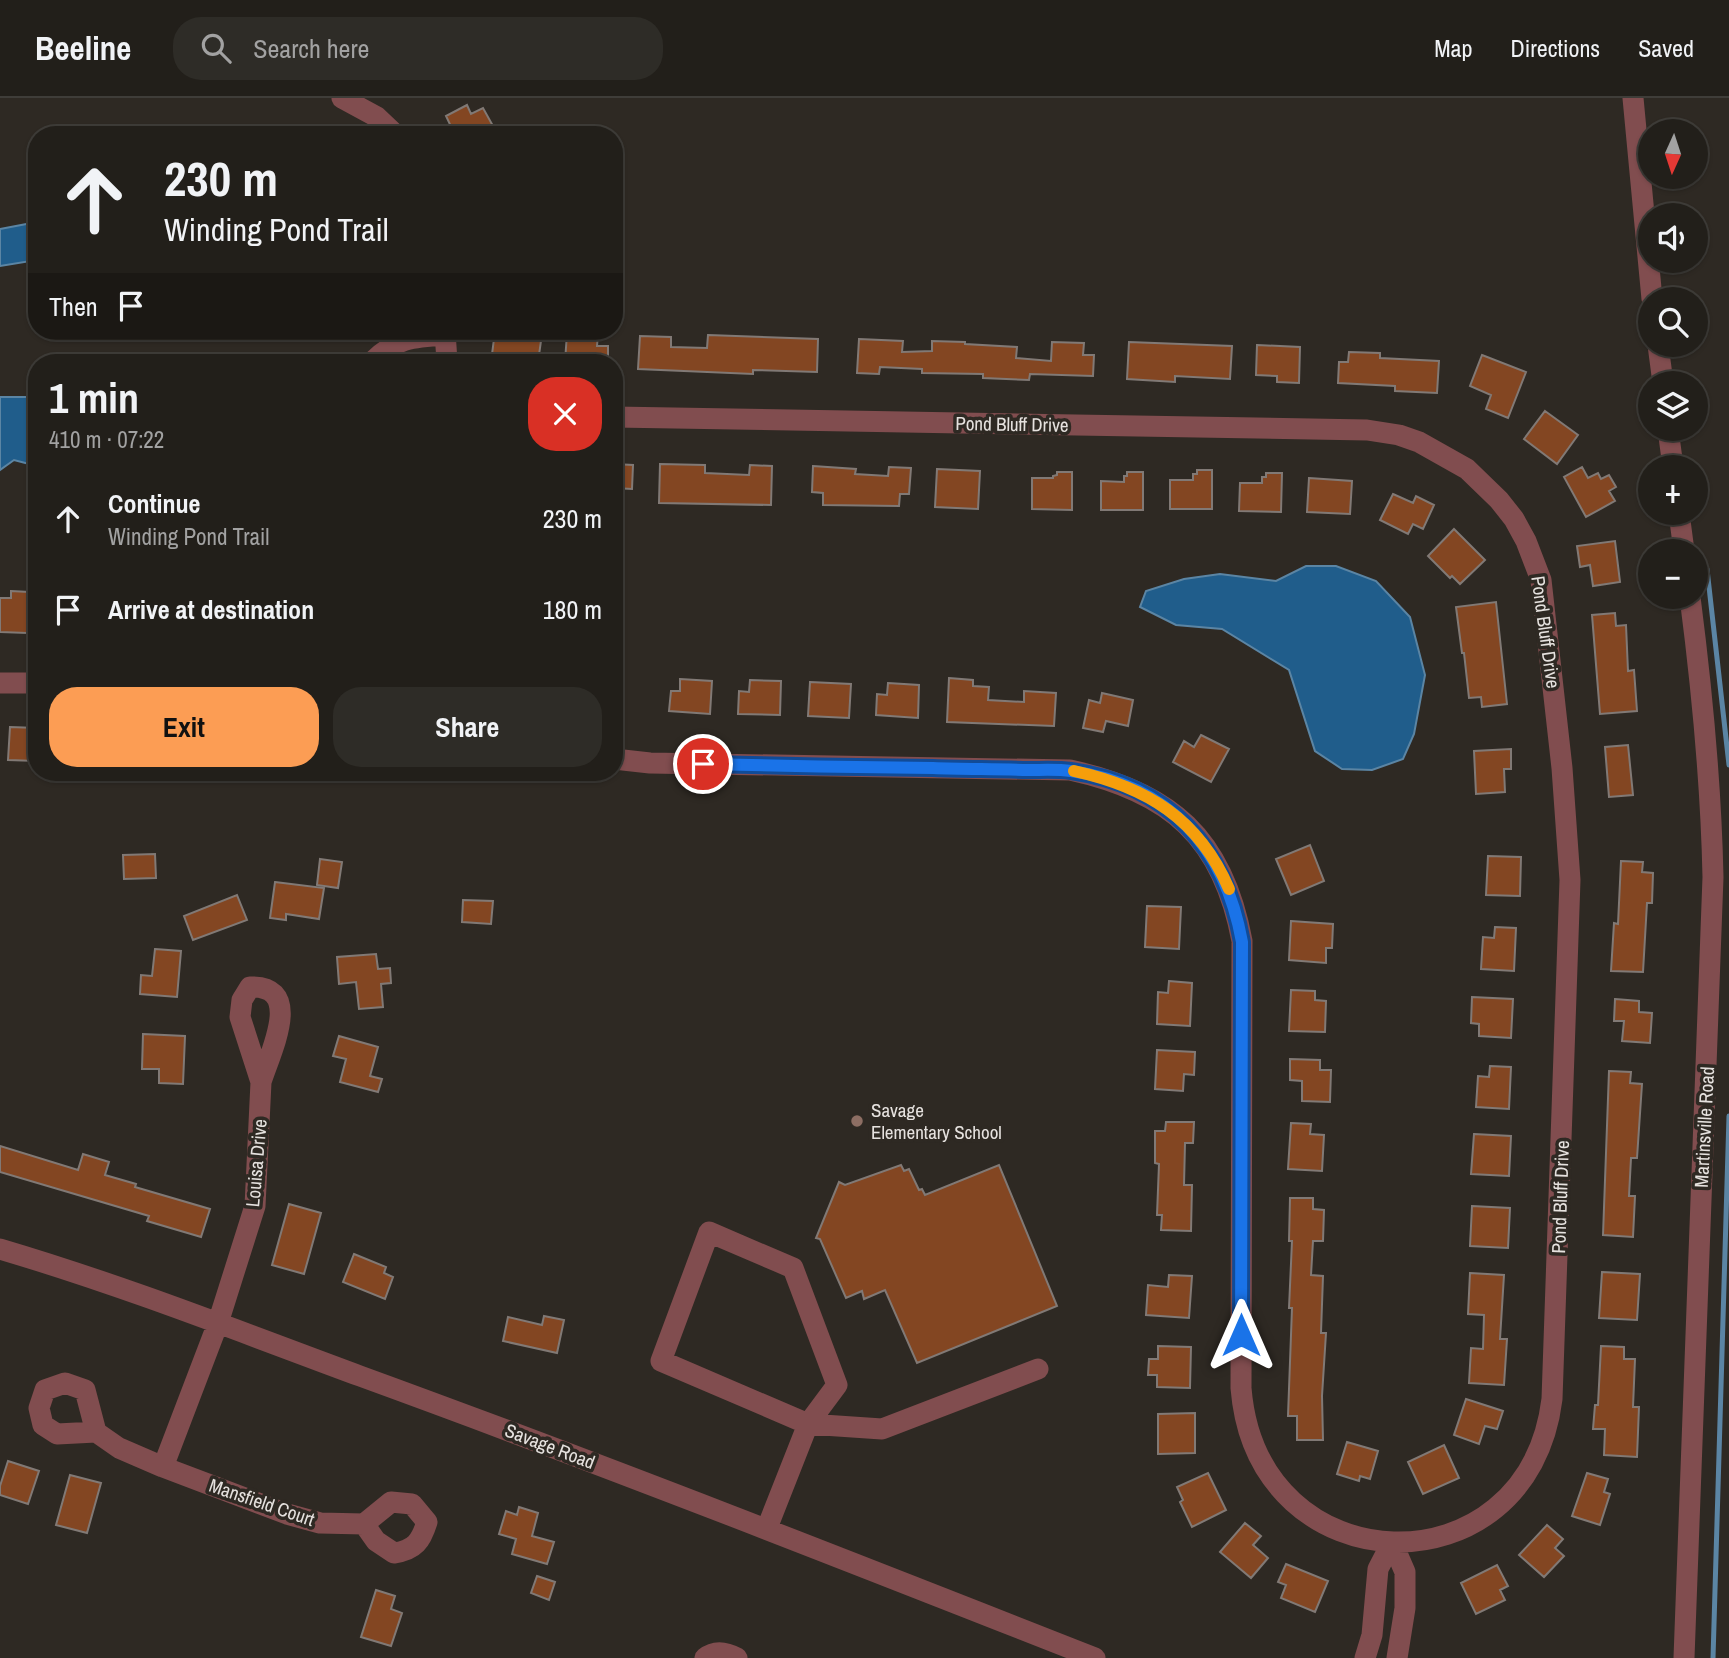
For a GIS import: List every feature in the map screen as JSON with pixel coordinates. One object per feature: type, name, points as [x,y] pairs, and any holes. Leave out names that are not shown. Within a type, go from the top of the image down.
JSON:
[{"type":"street","points":[[342,98],[377,117],[386,126]]},
{"type":"street","points":[[1633,98],[1651,287]]},
{"type":"street","points":[[381,354],[402,340]]},
{"type":"street","name":"Pond Bluff Drive","points":[[623,417],[1367,430],[1399,435],[1451,458],[1481,482],[1514,519],[1533,556],[1541,580],[1568,832],[1569,928],[1551,1413],[1549,1426],[1532,1467],[1502,1503],[1479,1520],[1424,1541],[1392,1542],[1346,1534],[1301,1510],[1269,1477],[1255,1453],[1247,1432],[1241,1388],[1242,942],[1231,892],[1209,852],[1185,824],[1158,802],[1129,786],[1069,770],[623,761]]},
{"type":"street","name":"Martinsville Road","points":[[1684,1658],[1713,877],[1711,792],[1691,609]]},
{"type":"street","points":[[0,683],[28,683]]},
{"type":"street","name":"Louisa Drive","points":[[218,1323],[255,1206],[261,1082]]},
{"type":"street","points":[[767,1528],[808,1424],[837,1385],[793,1268],[709,1232],[661,1361],[808,1424],[881,1429],[1038,1369]]},
{"type":"street","name":"Savage Road","points":[[0,1249],[218,1323],[767,1528],[1095,1658]]},
{"type":"street","points":[[163,1467],[218,1323]]},
{"type":"street","name":"Mansfield Court","points":[[96,1432],[119,1448],[163,1467],[286,1514],[320,1523],[364,1524]]},
{"type":"street","points":[[1365,1658],[1372,1635],[1378,1569],[1392,1542]]},
{"type":"street","points":[[1392,1542],[1405,1572],[1405,1608],[1397,1658]]},
{"type":"street","points":[[705,1658],[710,1654],[727,1653],[737,1658]]},
{"type":"water","points":[[28,224],[28,261],[0,266],[0,229]]},
{"type":"water","points":[[0,397],[28,397],[28,464],[14,460],[0,470]]},
{"type":"water","points":[[1306,566],[1336,566],[1376,581],[1410,617],[1425,675],[1414,734],[1403,759],[1372,770],[1342,769],[1315,751],[1289,670],[1222,629],[1176,625],[1140,607],[1146,591],[1184,579],[1220,574],[1276,581]]},
{"type":"building","points":[[467,105],[471,114],[483,108],[493,126],[451,126],[446,116]]},
{"type":"building","points":[[708,335],[818,339],[817,372],[753,370],[753,374],[638,369],[640,336],[671,337],[671,347],[707,348]]},
{"type":"building","points":[[859,339],[903,341],[902,352],[932,351],[932,341],[1017,347],[1016,358],[1051,361],[1052,342],[1084,343],[1083,355],[1094,355],[1093,376],[1030,374],[1029,380],[983,378],[983,374],[922,373],[922,369],[880,367],[879,374],[857,373]]},
{"type":"building","points":[[494,340],[541,340],[539,354],[492,354]]},
{"type":"building","points":[[567,340],[598,340],[597,346],[608,346],[608,354],[566,354]]},
{"type":"building","points":[[1129,342],[1232,346],[1230,379],[1175,376],[1175,382],[1127,379]]},
{"type":"building","points":[[1257,345],[1300,347],[1299,383],[1277,382],[1277,376],[1256,375]]},
{"type":"building","points":[[1349,352],[1380,353],[1380,358],[1439,361],[1437,393],[1395,391],[1395,386],[1338,383],[1339,362],[1348,362]]},
{"type":"building","points":[[1482,355],[1526,372],[1508,418],[1486,409],[1491,395],[1470,386]]},
{"type":"building","points":[[1545,411],[1578,435],[1557,464],[1524,439]]},
{"type":"building","points":[[623,464],[633,465],[632,489],[623,488]]},
{"type":"building","points":[[660,464],[705,465],[705,473],[749,475],[750,465],[772,466],[771,505],[659,503]]},
{"type":"building","points":[[813,466],[856,469],[855,474],[888,476],[889,467],[911,468],[909,494],[900,494],[899,506],[823,505],[823,493],[812,492]]},
{"type":"building","points":[[1582,467],[1588,478],[1598,473],[1601,479],[1609,475],[1616,487],[1609,491],[1615,501],[1586,517],[1564,477]]},
{"type":"building","points":[[937,469],[980,471],[978,509],[935,507]]},
{"type":"building","points":[[1197,470],[1212,470],[1212,509],[1170,509],[1170,480],[1193,480],[1193,474],[1197,474]]},
{"type":"building","points":[[1057,472],[1072,472],[1072,510],[1032,509],[1032,478],[1053,478]]},
{"type":"building","points":[[1127,472],[1143,472],[1143,510],[1101,510],[1101,481],[1124,482]]},
{"type":"building","points":[[1266,473],[1282,473],[1281,512],[1239,511],[1240,483],[1262,483],[1262,477],[1266,477]]},
{"type":"building","points":[[1309,478],[1352,481],[1350,514],[1307,512]]},
{"type":"building","points":[[1393,494],[1413,503],[1416,496],[1434,505],[1423,529],[1413,524],[1408,534],[1380,520]]},
{"type":"building","points":[[1454,529],[1485,560],[1460,584],[1428,556]]},
{"type":"building","points":[[1615,541],[1620,582],[1593,586],[1590,565],[1580,567],[1577,546]]},
{"type":"building","points":[[11,591],[28,592],[27,633],[0,632],[0,598],[11,598]]},
{"type":"building","points":[[1496,602],[1507,704],[1482,707],[1481,697],[1469,698],[1456,607]]},
{"type":"building","points":[[1615,613],[1616,626],[1626,625],[1628,671],[1634,670],[1637,711],[1600,714],[1592,615]]},
{"type":"building","points":[[949,678],[973,680],[973,686],[989,687],[988,700],[1024,702],[1024,691],[1056,693],[1054,726],[947,722]]},
{"type":"building","points":[[680,679],[712,681],[710,714],[669,711],[671,691],[680,691]]},
{"type":"building","points":[[750,680],[781,681],[780,715],[738,714],[739,691],[749,692]]},
{"type":"building","points":[[810,682],[851,684],[849,718],[808,716]]},
{"type":"building","points":[[888,683],[919,685],[918,718],[876,715],[877,694],[887,695]]},
{"type":"building","points":[[1102,693],[1133,700],[1128,726],[1106,721],[1103,732],[1083,728],[1089,700],[1100,703]]},
{"type":"building","points":[[10,727],[28,728],[28,761],[8,760]]},
{"type":"building","points":[[1201,735],[1229,749],[1211,782],[1173,762],[1184,741],[1194,747]]},
{"type":"building","points":[[1628,745],[1633,795],[1609,797],[1605,747]]},
{"type":"building","points":[[1511,749],[1511,769],[1504,769],[1505,792],[1476,794],[1474,751]]},
{"type":"building","points":[[1310,845],[1324,881],[1291,895],[1276,859]]},
{"type":"building","points":[[155,854],[156,878],[124,879],[123,855]]},
{"type":"building","points":[[1488,856],[1521,857],[1520,896],[1486,895]]},
{"type":"building","points":[[320,859],[342,862],[338,888],[317,885]]},
{"type":"building","points":[[1621,861],[1643,862],[1642,872],[1653,873],[1652,903],[1647,903],[1643,972],[1611,971],[1614,923],[1618,924]]},
{"type":"building","points":[[275,882],[324,888],[319,919],[286,914],[286,920],[270,918]]},
{"type":"building","points":[[237,895],[247,920],[193,940],[184,916]]},
{"type":"building","points":[[463,900],[493,901],[491,924],[462,922]]},
{"type":"building","points":[[1147,906],[1181,907],[1179,949],[1145,947]]},
{"type":"building","points":[[1291,921],[1333,924],[1332,948],[1326,948],[1326,963],[1289,960]]},
{"type":"building","points":[[1495,927],[1516,928],[1514,971],[1481,969],[1483,937],[1494,938]]},
{"type":"building","points":[[155,949],[181,951],[177,997],[140,994],[141,975],[152,976]]},
{"type":"building","points":[[376,954],[378,969],[390,968],[391,983],[381,984],[383,1007],[359,1009],[356,982],[339,984],[337,957]]},
{"type":"building","points":[[1169,981],[1192,983],[1190,1026],[1157,1024],[1158,992],[1168,993]]},
{"type":"building","points":[[1291,990],[1315,991],[1315,1000],[1326,1001],[1325,1032],[1289,1031]]},
{"type":"building","points":[[1472,997],[1513,999],[1511,1038],[1479,1036],[1479,1024],[1471,1023]]},
{"type":"building","points":[[1615,999],[1639,1001],[1639,1012],[1652,1013],[1650,1043],[1622,1041],[1624,1021],[1614,1021]]},
{"type":"building","points":[[143,1034],[185,1036],[183,1084],[159,1083],[159,1069],[142,1069]]},
{"type":"building","points":[[339,1036],[378,1047],[370,1076],[382,1079],[378,1092],[340,1082],[346,1059],[333,1056]]},
{"type":"building","points":[[1157,1050],[1195,1052],[1194,1075],[1184,1074],[1183,1091],[1155,1089]]},
{"type":"building","points":[[1290,1059],[1320,1060],[1320,1070],[1331,1070],[1330,1102],[1302,1101],[1302,1081],[1290,1080]]},
{"type":"building","points":[[1490,1066],[1511,1067],[1509,1109],[1476,1107],[1478,1076],[1489,1077]]},
{"type":"building","points":[[1609,1071],[1631,1072],[1630,1083],[1642,1084],[1637,1158],[1631,1158],[1629,1196],[1635,1196],[1633,1237],[1603,1235]]},
{"type":"building","points":[[1166,1122],[1194,1122],[1193,1143],[1185,1143],[1184,1185],[1192,1185],[1191,1231],[1161,1230],[1162,1215],[1157,1215],[1159,1164],[1155,1163],[1155,1131],[1165,1131]]},
{"type":"building","points":[[1291,1123],[1311,1124],[1310,1134],[1324,1135],[1322,1171],[1288,1169]]},
{"type":"building","points":[[1474,1134],[1511,1136],[1509,1176],[1471,1174]]},
{"type":"building","points":[[0,1146],[78,1170],[83,1154],[109,1162],[105,1175],[136,1184],[135,1187],[210,1209],[201,1237],[147,1221],[149,1216],[0,1172]]},
{"type":"building","points":[[901,1165],[904,1171],[909,1169],[919,1190],[922,1189],[925,1195],[999,1165],[1057,1306],[917,1363],[885,1290],[864,1299],[862,1291],[846,1298],[820,1239],[816,1238],[839,1182],[845,1185]]},
{"type":"building","points":[[1290,1198],[1313,1198],[1313,1209],[1324,1210],[1323,1241],[1313,1241],[1311,1275],[1323,1276],[1321,1333],[1326,1333],[1322,1396],[1323,1440],[1297,1440],[1297,1416],[1288,1416],[1292,1308],[1289,1308],[1292,1241],[1289,1241]]},
{"type":"building","points":[[289,1204],[321,1213],[304,1274],[272,1265]]},
{"type":"building","points":[[1472,1206],[1510,1208],[1508,1248],[1470,1246]]},
{"type":"building","points":[[354,1254],[386,1267],[384,1273],[393,1277],[385,1299],[343,1282]]},
{"type":"building","points":[[1602,1272],[1640,1274],[1637,1320],[1599,1318]]},
{"type":"building","points":[[1470,1273],[1504,1275],[1500,1339],[1507,1339],[1504,1385],[1469,1383],[1471,1348],[1483,1349],[1484,1315],[1468,1314]]},
{"type":"building","points":[[1169,1275],[1192,1276],[1189,1318],[1146,1315],[1148,1285],[1168,1287]]},
{"type":"building","points":[[544,1316],[564,1320],[557,1353],[503,1341],[508,1317],[542,1325]]},
{"type":"building","points":[[1158,1346],[1191,1347],[1190,1388],[1157,1387],[1157,1375],[1148,1375],[1149,1359],[1158,1359]]},
{"type":"building","points":[[1601,1346],[1624,1347],[1624,1359],[1635,1359],[1633,1407],[1639,1407],[1637,1457],[1604,1455],[1605,1429],[1593,1429],[1595,1405],[1598,1405]]},
{"type":"building","points":[[1466,1399],[1503,1411],[1497,1429],[1485,1426],[1479,1444],[1454,1435]]},
{"type":"building","points":[[1195,1413],[1195,1453],[1158,1454],[1158,1414]]},
{"type":"building","points":[[1347,1442],[1378,1451],[1370,1479],[1360,1476],[1359,1481],[1337,1474]]},
{"type":"building","points":[[1444,1445],[1459,1478],[1423,1494],[1408,1462]]},
{"type":"building","points":[[8,1461],[39,1471],[28,1504],[0,1495]]},
{"type":"building","points":[[1208,1473],[1226,1510],[1192,1527],[1180,1502],[1183,1500],[1177,1487]]},
{"type":"building","points":[[1587,1473],[1608,1479],[1604,1492],[1610,1494],[1600,1525],[1572,1516]]},
{"type":"building","points":[[70,1475],[101,1483],[87,1533],[56,1525]]},
{"type":"building","points":[[519,1507],[538,1513],[532,1536],[554,1542],[547,1564],[512,1554],[516,1539],[499,1534],[506,1511],[517,1515]]},
{"type":"building","points":[[1245,1523],[1261,1536],[1253,1545],[1268,1558],[1251,1578],[1220,1552]]},
{"type":"building","points":[[1547,1525],[1563,1539],[1555,1548],[1564,1556],[1544,1577],[1519,1555]]},
{"type":"building","points":[[1286,1564],[1328,1581],[1315,1612],[1281,1598],[1286,1585],[1278,1582]]},
{"type":"building","points":[[1497,1565],[1508,1586],[1500,1590],[1505,1600],[1476,1614],[1461,1583]]},
{"type":"building","points":[[537,1576],[555,1582],[549,1600],[531,1593]]},
{"type":"building","points":[[376,1590],[395,1596],[391,1609],[402,1613],[391,1646],[361,1637]]},
{"type":"waterway","points":[[1708,578],[1729,765]]},
{"type":"waterway","points":[[1713,1658],[1729,1116]]},
{"type":"slow traffic","points":[[1074,771],[1129,786],[1171,811],[1198,837],[1225,878],[1229,889]]},
{"type":"place","name":"Savage Elementary School","points":[[857,1121]]},
{"type":"route","points":[[703,764],[1069,770],[1129,786],[1171,811],[1198,837],[1231,892],[1242,942],[1241,1335]]}]
